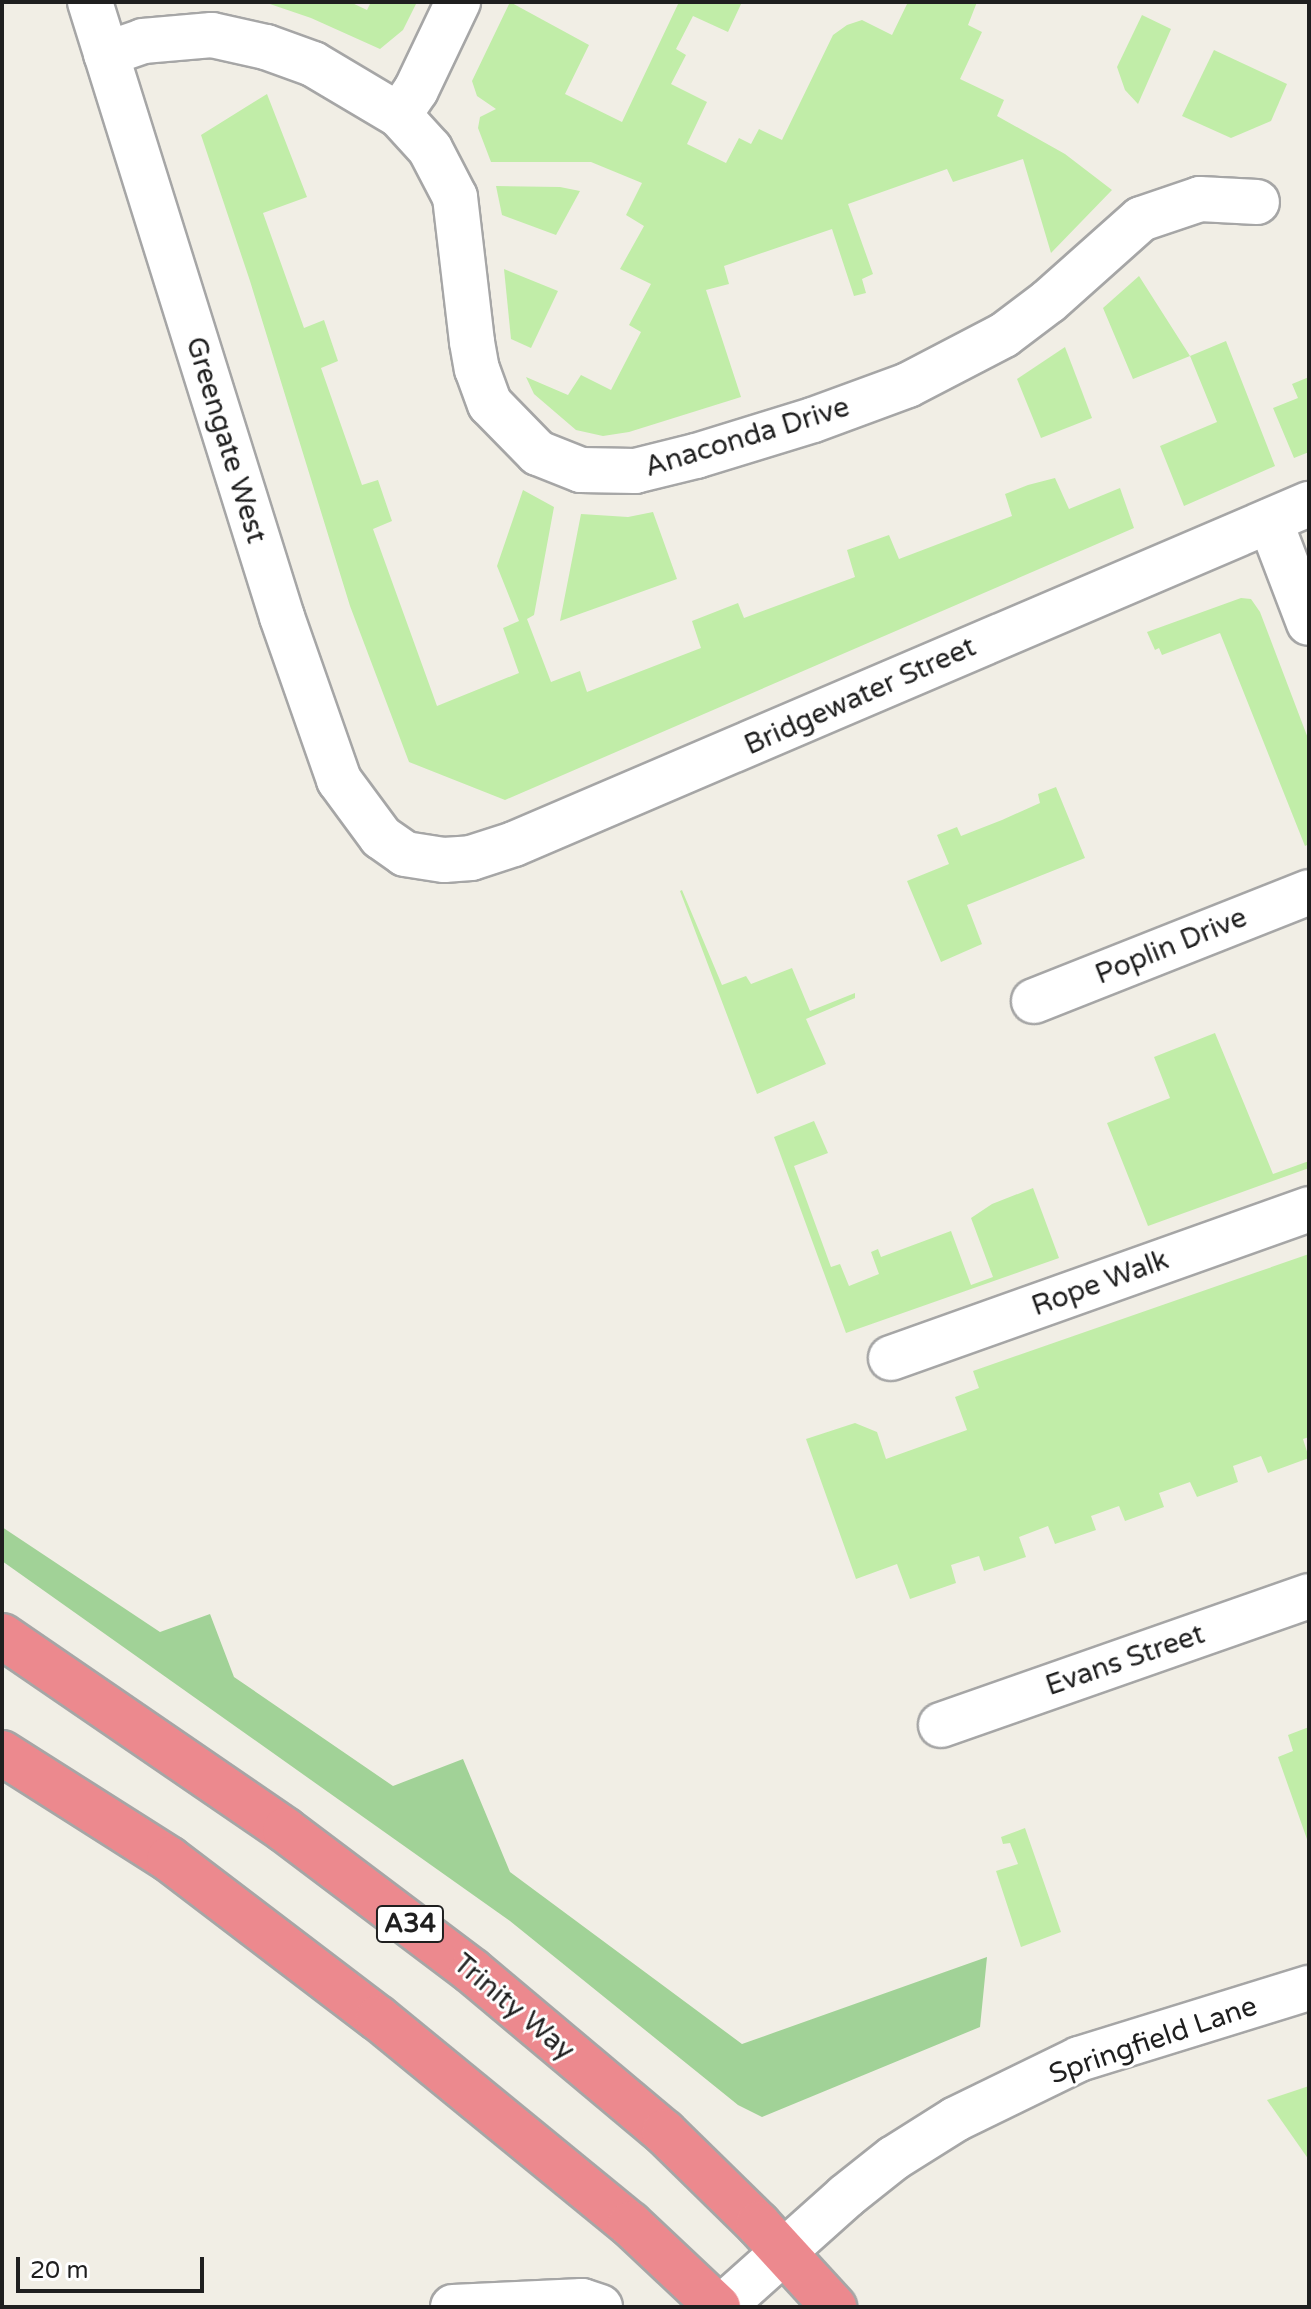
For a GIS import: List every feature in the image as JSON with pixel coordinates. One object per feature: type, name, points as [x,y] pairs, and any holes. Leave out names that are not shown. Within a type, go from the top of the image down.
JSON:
[{"type":"highway","name":"Trinity Way","points":[[2,1636],[285,1830],[472,1971],[664,2132],[834,2307]]},
{"type":"highway","points":[[2,1753],[169,1859],[378,2018],[630,2224],[720,2307]]},
{"type":"street","name":"Greengate West","points":[[90,2],[282,617],[339,780],[381,837],[405,854]]},
{"type":"street","points":[[399,115],[416,90],[458,2]]},
{"type":"street","name":"Anaconda Drive","points":[[106,54],[143,41],[212,35],[266,47],[313,64],[399,115],[430,149],[455,197],[472,342],[490,404],[538,453],[581,470],[635,471],[685,459],[823,416],[908,385],[1004,335],[1049,301],[1141,219],[1200,199],[1257,202]]},
{"type":"street","points":[[1290,512],[1309,623]]},
{"type":"street","name":"Bridgewater Street","points":[[405,854],[444,860],[471,858],[514,844],[1290,512]]},
{"type":"street","name":"Poplin Drive","points":[[1034,1001],[1309,892]]},
{"type":"street","name":"Rope Walk","points":[[891,1358],[1309,1209]]},
{"type":"street","name":"Evans Street","points":[[941,1725],[1309,1596]]},
{"type":"street","name":"Springfield Lane","points":[[720,2307],[870,2177],[956,2119],[1079,2059],[1309,1988]]},
{"type":"street","points":[[453,2307],[582,2301],[600,2307]]},
{"type":"green space","points":[[264,2],[350,2],[367,10],[371,2],[417,2],[403,30],[380,49],[311,18]]},
{"type":"green space","points":[[510,2],[589,45],[565,94],[622,122],[679,2],[742,2],[728,32],[693,16],[676,49],[686,55],[671,84],[707,102],[687,144],[726,163],[739,138],[751,144],[759,129],[782,140],[833,35],[847,25],[862,20],[892,35],[908,2],[977,2],[968,25],[982,32],[960,79],[1004,100],[997,116],[1065,154],[1112,190],[1051,253],[1023,159],[953,182],[947,169],[848,204],[873,274],[862,279],[866,293],[854,296],[832,229],[724,266],[729,284],[706,290],[741,397],[629,432],[603,436],[576,430],[534,394],[526,377],[568,395],[581,375],[611,390],[641,332],[629,325],[651,284],[620,269],[644,226],[626,215],[642,183],[591,162],[491,162],[478,128],[480,117],[496,109],[477,96],[472,81]]},
{"type":"green space","points":[[1142,15],[1171,29],[1138,104],[1125,90],[1117,67]]},
{"type":"green space","points":[[1214,50],[1287,84],[1271,121],[1231,138],[1182,116]]},
{"type":"green space","points":[[267,94],[307,197],[263,213],[304,328],[324,320],[338,361],[321,368],[362,485],[378,480],[392,521],[373,529],[437,706],[519,673],[503,628],[519,621],[497,566],[523,490],[554,507],[534,615],[527,619],[551,682],[580,671],[587,692],[701,648],[692,621],[738,603],[744,618],[855,577],[847,550],[889,535],[899,559],[1012,516],[1005,494],[1028,485],[1055,478],[1069,509],[1120,488],[1134,528],[505,800],[409,762],[350,606],[250,281],[201,135]]},
{"type":"green space","points":[[496,186],[560,187],[580,191],[556,235],[502,215]]},
{"type":"green space","points":[[504,269],[558,291],[531,348],[511,339]]},
{"type":"green space","points":[[1139,276],[1190,356],[1133,379],[1103,308]]},
{"type":"green space","points":[[1226,341],[1275,466],[1184,506],[1160,446],[1217,422],[1190,356]]},
{"type":"green space","points":[[1065,347],[1092,418],[1041,438],[1017,379]]},
{"type":"green space","points":[[1309,377],[1309,452],[1294,458],[1273,408],[1298,398],[1292,384]]},
{"type":"green space","points":[[653,512],[677,579],[560,621],[581,514],[628,517]]},
{"type":"green space","points":[[1241,598],[1251,599],[1260,612],[1309,741],[1309,844],[1305,846],[1220,633],[1162,655],[1159,648],[1155,650],[1147,632]]},
{"type":"green space","points":[[1056,787],[1085,858],[967,905],[982,944],[941,962],[907,881],[949,864],[937,835],[957,827],[961,836],[1002,820],[1040,803],[1038,794]]},
{"type":"green space","points":[[682,890],[722,985],[746,976],[751,984],[792,968],[810,1011],[855,993],[855,998],[806,1019],[826,1064],[757,1094]]},
{"type":"green space","points":[[1215,1033],[1273,1174],[1309,1161],[1309,1168],[1148,1226],[1107,1123],[1170,1098],[1154,1057]]},
{"type":"green space","points":[[814,1121],[828,1153],[794,1166],[831,1267],[840,1264],[849,1286],[879,1274],[871,1252],[878,1249],[881,1257],[951,1231],[971,1285],[993,1277],[971,1218],[992,1204],[1033,1188],[1059,1258],[846,1333],[774,1137]]},
{"type":"green space","points":[[1309,1254],[1309,1437],[1303,1439],[1309,1458],[1268,1473],[1261,1456],[1233,1466],[1238,1482],[1197,1497],[1190,1482],[1159,1493],[1164,1507],[1125,1521],[1119,1506],[1091,1516],[1096,1530],[1055,1544],[1048,1526],[1019,1537],[1026,1557],[984,1571],[979,1556],[951,1565],[956,1583],[910,1599],[897,1564],[856,1579],[806,1439],[855,1423],[877,1432],[886,1459],[967,1430],[955,1397],[979,1388],[973,1371]]},
{"type":"green space","points":[[2,1527],[160,1632],[210,1614],[234,1677],[393,1786],[463,1759],[510,1872],[742,2044],[987,1957],[980,2027],[762,2117],[738,2105],[510,1921],[2,1561]]},
{"type":"green space","points":[[1309,1727],[1308,1842],[1278,1757],[1293,1751],[1288,1735]]},
{"type":"green space","points":[[1025,1828],[1061,1932],[1021,1947],[996,1871],[1018,1864],[1010,1843],[1003,1844],[1001,1837]]},
{"type":"green space","points":[[1309,2086],[1309,2160],[1267,2100]]}]
